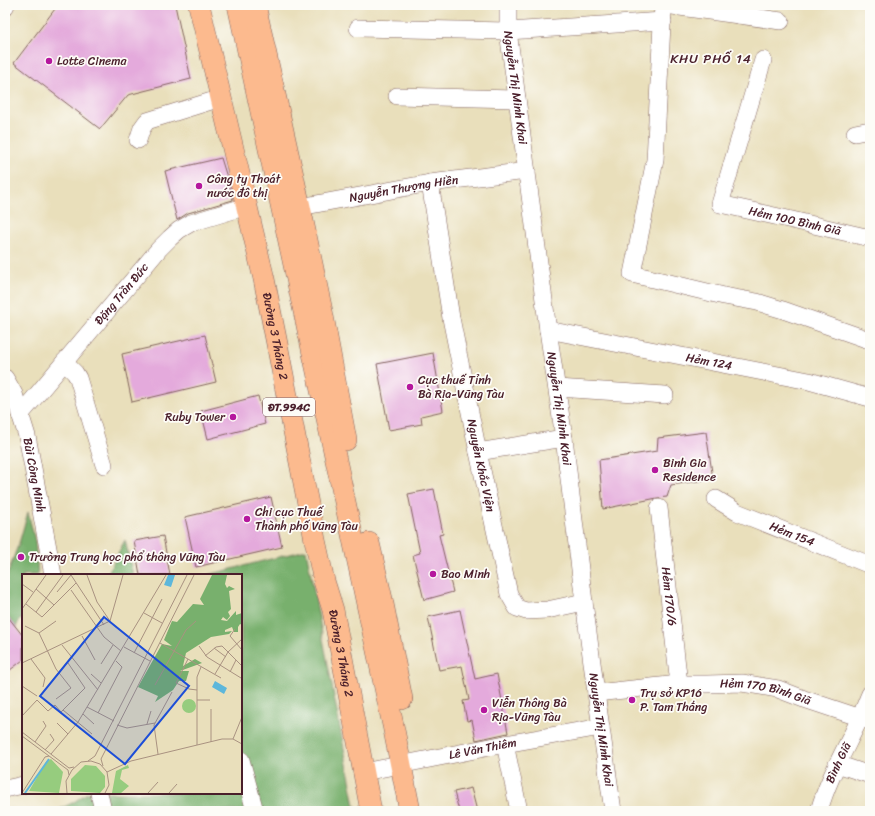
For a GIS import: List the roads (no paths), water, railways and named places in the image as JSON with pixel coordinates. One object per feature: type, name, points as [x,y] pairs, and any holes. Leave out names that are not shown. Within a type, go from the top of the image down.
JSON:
[{"type":"main road","name":"Đường 3 Tháng 2","points":[[199,5],[221,98],[253,218],[350,633],[369,771],[371,811]]},
{"type":"main road","name":"Đường 3 Tháng 2","points":[[213,5],[253,218]]},
{"type":"main road","points":[[238,5],[292,212],[325,324],[353,473],[382,599],[408,763],[410,811]]},
{"type":"main road","points":[[255,5],[292,212]]},
{"type":"main road","points":[[408,763],[424,811]]},
{"type":"main road","name":"Đường 3 Tháng 2","points":[[369,771],[382,811]]},
{"type":"street","name":"Nguyễn Thị Minh Khai","points":[[508,5],[508,31],[564,438],[584,602],[613,811]]},
{"type":"street","points":[[663,10],[655,160],[632,274],[756,302],[869,340]]},
{"type":"street","points":[[358,28],[508,31],[663,10],[740,10],[781,21]]},
{"type":"street","name":"Hẻm 100 Bình Giã","points":[[763,60],[720,204],[870,238]]},
{"type":"street","points":[[397,96],[517,99]]},
{"type":"street","points":[[138,140],[142,128],[147,121],[221,98]]},
{"type":"street","name":"Nguyễn Thượng Hiền","points":[[292,212],[430,183],[527,171]]},
{"type":"street","name":"Nguyễn Khắc Viện","points":[[430,183],[451,318],[509,594],[517,608],[526,611],[547,610],[584,602]]},
{"type":"street","name":"Đặng Trần Đức","points":[[20,414],[159,249],[179,230],[191,223],[253,218]]},
{"type":"street","name":"Hẻm 124","points":[[548,330],[809,381],[870,398]]},
{"type":"street","points":[[64,362],[78,378],[104,465]]},
{"type":"street","name":"Bùi Công Minh","points":[[5,378],[14,394],[27,436],[54,574]]},
{"type":"street","points":[[557,388],[665,394]]},
{"type":"street","points":[[478,452],[564,438]]},
{"type":"street","name":"Hẻm 154","points":[[716,499],[737,512],[870,565]]},
{"type":"street","name":"Hẻm 170/6","points":[[659,508],[679,684]]},
{"type":"street","name":"Hẻm 170 Bình Giã","points":[[596,693],[679,684],[742,683],[778,689],[865,720]]},
{"type":"street","name":"Bình Giã","points":[[819,811],[837,764],[865,720],[870,694]]},
{"type":"street","name":"Lê Văn Thiêm","points":[[369,771],[601,727]]},
{"type":"street","points":[[505,744],[519,811]]},
{"type":"street","points":[[242,764],[255,811]]},
{"type":"street","points":[[837,764],[870,775]]},
{"type":"street","points":[[5,789],[22,785]]},
{"type":"street","points":[[99,794],[103,811]]},
{"type":"place","name":"Lotte Cinema","points":[[49,61]]},
{"type":"place","name":"Công ty Thoát nước đô thị","points":[[199,186]]},
{"type":"place","name":"Cục thuế Tỉnh Bà Rịa-Vũng Tàu","points":[[410,387]]},
{"type":"place","name":"Ruby Tower","points":[[233,417]]},
{"type":"place","name":"Binh Gia Residence","points":[[655,470]]},
{"type":"place","name":"Chi cục Thuế Thành phố Vũng Tàu","points":[[247,519]]},
{"type":"place","name":"Trường Trung học phổ thông Vũng Tàu","points":[[21,557]]},
{"type":"place","name":"Bao Minh","points":[[433,574]]},
{"type":"place","name":"Trụ sở KP16 P. Tam Thắng","points":[[632,700]]},
{"type":"place","name":"Viễn Thông Bà Rịa-Vũng Tàu","points":[[484,710]]},
{"type":"district","name":"KHU PHỐ 14","points":[[711,58]]}]
